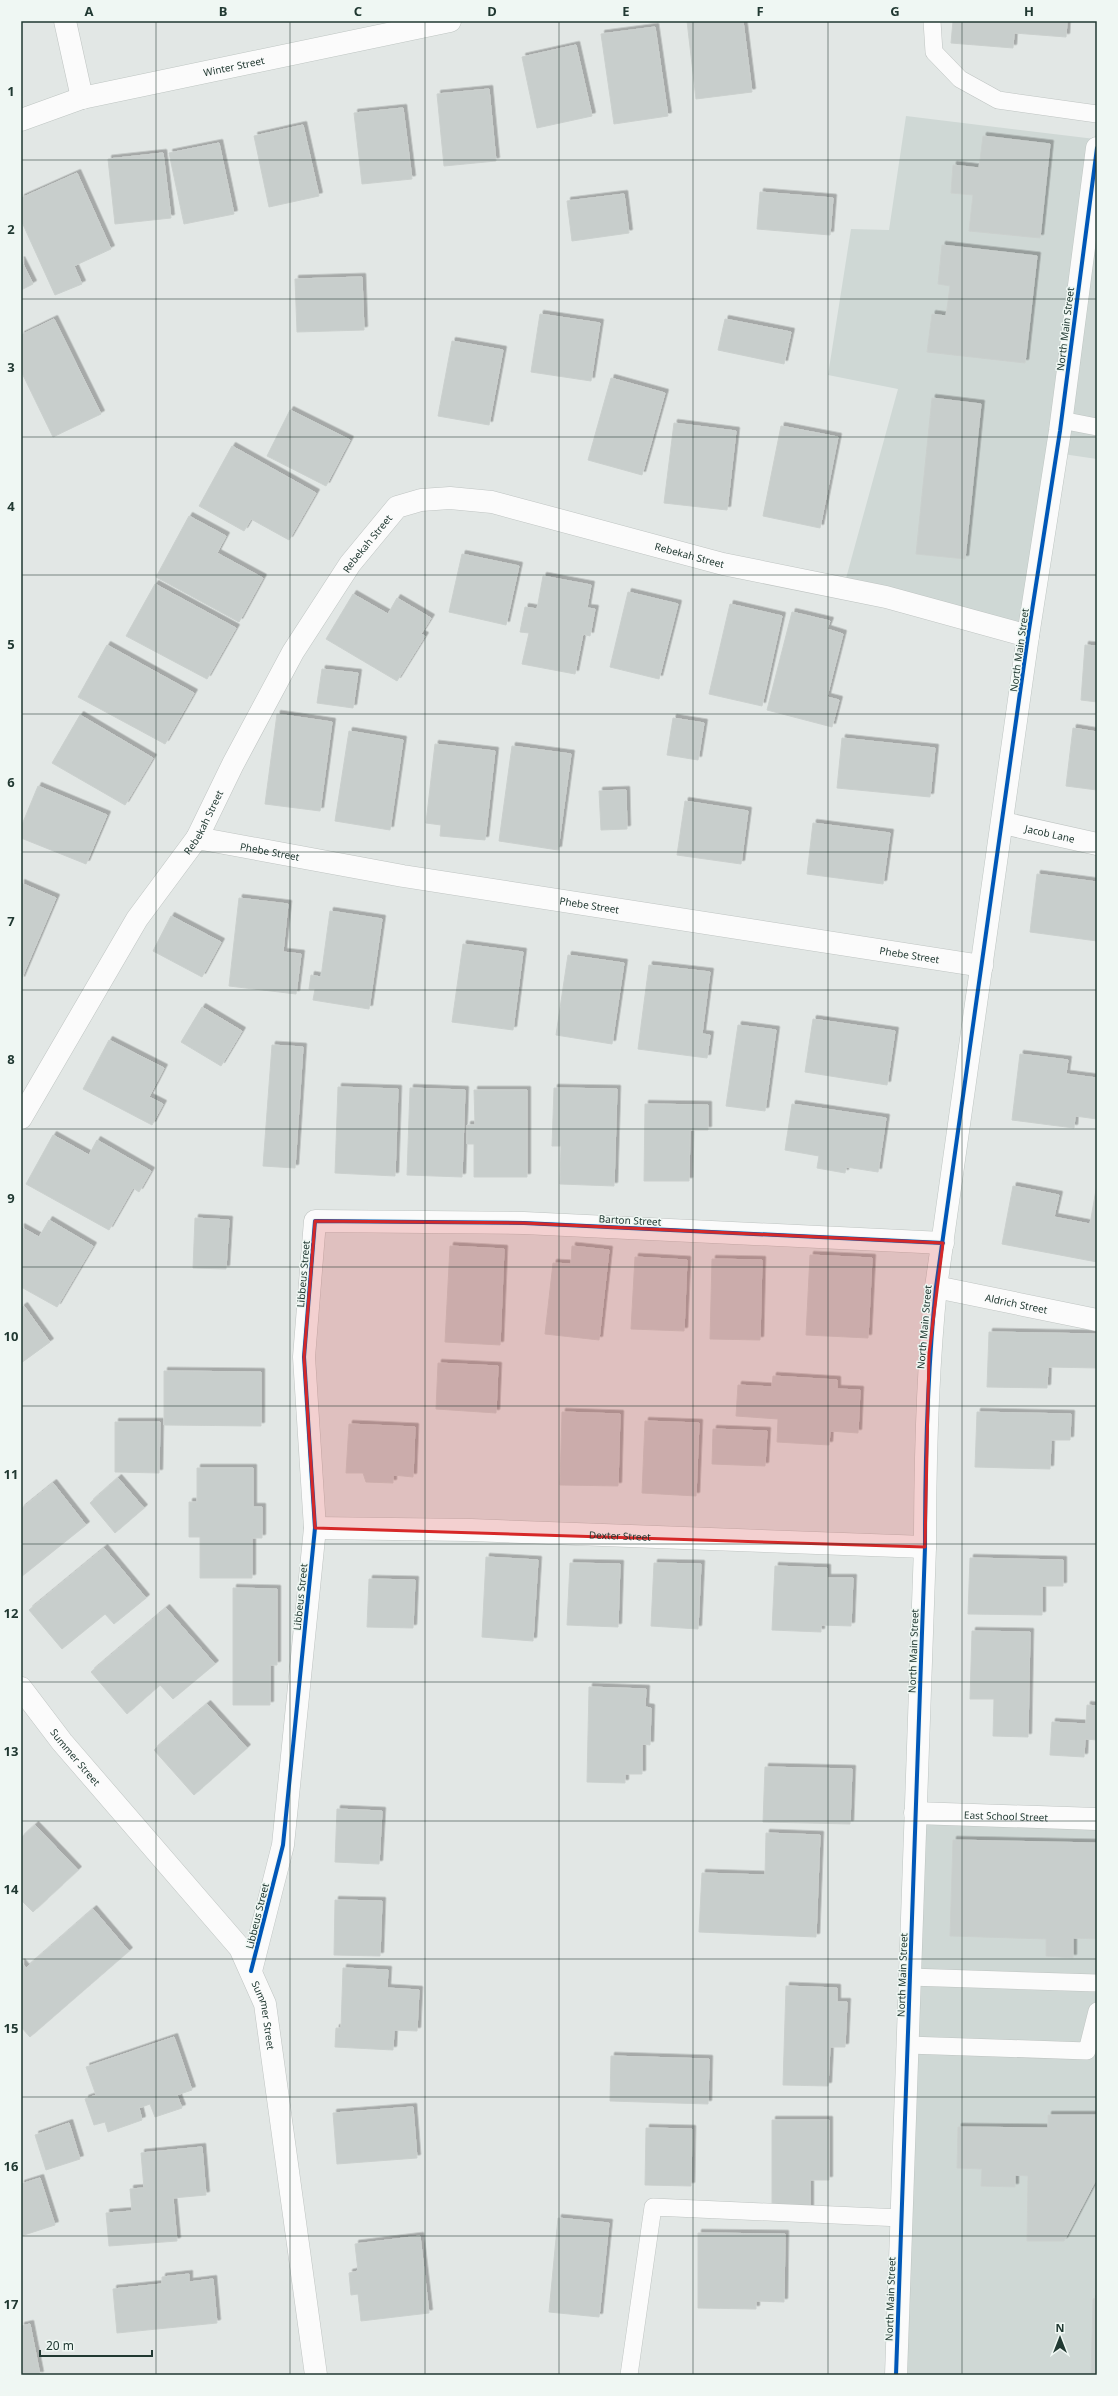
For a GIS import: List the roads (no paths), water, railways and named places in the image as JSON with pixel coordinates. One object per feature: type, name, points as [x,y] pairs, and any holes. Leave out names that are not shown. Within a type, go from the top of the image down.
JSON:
[{"type":"street","points":[[65,21],[82,98]]},
{"type":"street","name":"Winter Street","points":[[21,120],[82,98],[450,21]]},
{"type":"street","name":"North Main Street","points":[[896,2375],[925,1547],[925,1456],[929,1354],[936,1288],[1003,823],[1028,636],[1061,420],[1095,175],[1097,148]]},
{"type":"street","name":"Rebekah Street","points":[[21,1118],[137,919],[197,838],[233,764],[293,652],[350,564],[396,507],[421,500],[450,498],[492,502],[723,564],[886,598],[1028,636]]},
{"type":"street","name":"Jacob Lane","points":[[1003,823],[1097,844]]},
{"type":"street","name":"Phebe Street","points":[[197,838],[404,876],[982,966]]},
{"type":"street","name":"Barton Street","points":[[315,1221],[524,1223],[943,1243]]},
{"type":"street","name":"Libbeus Street","points":[[251,1971],[283,1845],[315,1528],[304,1357],[315,1221]]},
{"type":"street","name":"Aldrich Street","points":[[936,1288],[1097,1320]]},
{"type":"street","name":"Dexter Street","points":[[315,1528],[471,1530],[925,1547]]},
{"type":"street","name":"Summer Street","points":[[21,1688],[62,1742],[240,1948],[251,1971],[265,2004],[316,2375]]},
{"type":"street","name":"East School Street","points":[[915,1813],[1097,1819]]},
{"type":"lane","points":[[932,21],[934,52],[960,79],[998,100],[1097,114]]},
{"type":"lane","points":[[1061,420],[1097,427]]},
{"type":"lane","points":[[909,1977],[1097,1983]]},
{"type":"lane","points":[[908,2046],[1086,2051],[1097,2011]]},
{"type":"lane","points":[[629,2375],[653,2207],[901,2218]]}]
